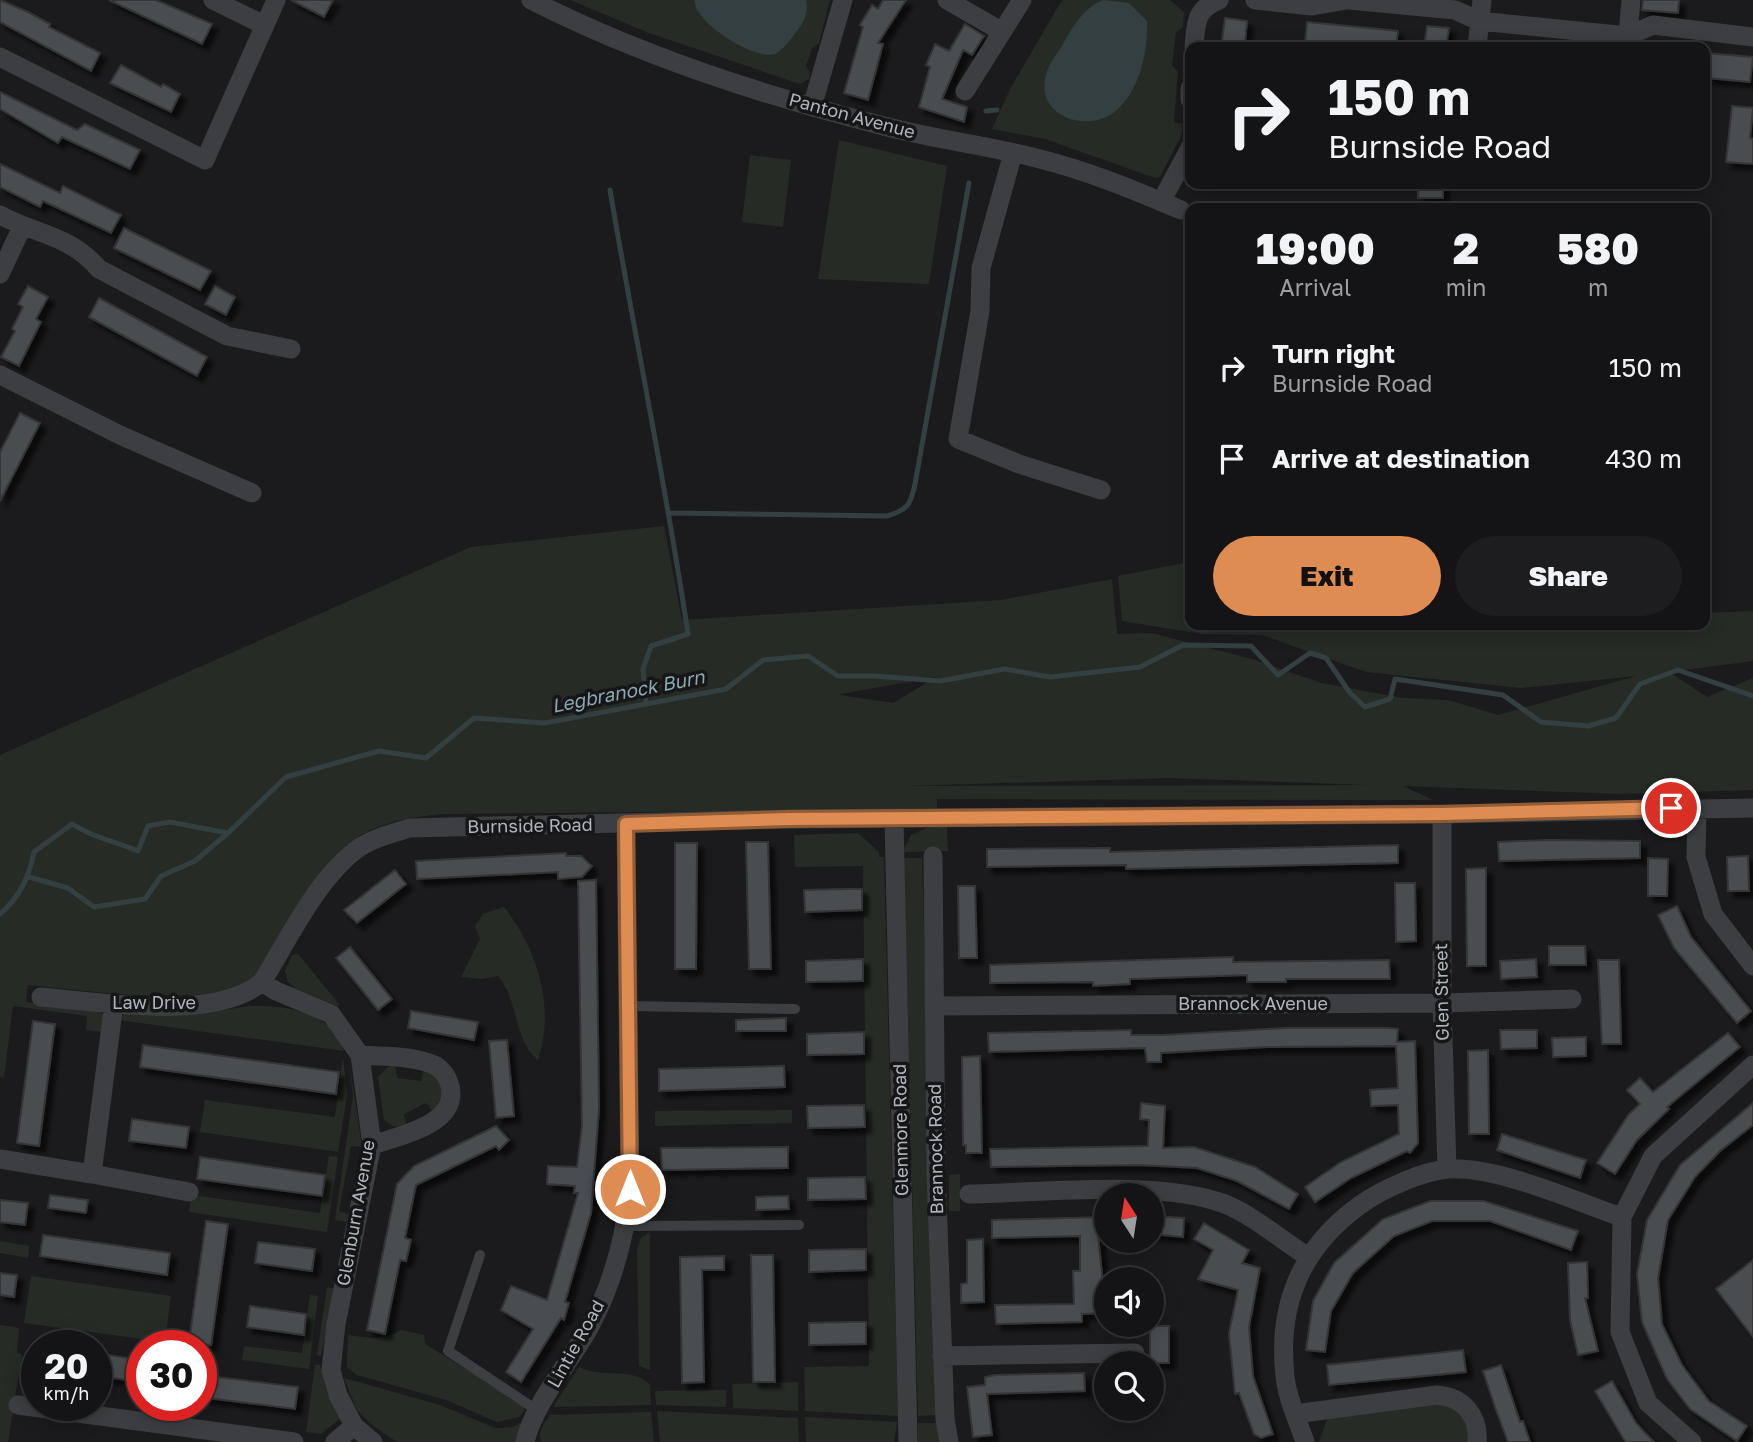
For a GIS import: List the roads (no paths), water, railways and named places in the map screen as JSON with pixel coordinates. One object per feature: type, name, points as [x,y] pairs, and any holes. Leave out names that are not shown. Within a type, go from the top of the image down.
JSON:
[{"type":"street","points":[[214,0],[264,25]]},
{"type":"street","points":[[0,57],[205,160],[276,0]]},
{"type":"street","name":"Panton Avenue","points":[[531,0],[604,34],[690,68],[882,126],[1013,153],[1104,178],[1181,210]]},
{"type":"street","points":[[812,107],[843,0]]},
{"type":"street","points":[[947,0],[1001,31]]},
{"type":"street","points":[[965,91],[1021,0]]},
{"type":"street","points":[[1194,42],[1195,5],[1219,0]]},
{"type":"street","points":[[1255,0],[1312,6],[1341,1],[1455,10],[1479,21],[1627,42],[1653,25],[1753,37]]},
{"type":"street","points":[[1477,42],[1482,0]]},
{"type":"street","points":[[1627,42],[1631,0]]},
{"type":"street","points":[[1013,153],[981,268],[980,311],[958,439],[1019,464],[1101,490]]},
{"type":"street","points":[[1161,202],[1185,157]]},
{"type":"street","points":[[0,215],[22,227],[55,235],[85,252],[99,269],[227,336],[290,349]]},
{"type":"street","points":[[0,274],[22,227]]},
{"type":"street","points":[[0,375],[122,436],[252,493]]},
{"type":"street","points":[[1697,808],[1696,857],[1713,914],[1753,966]]},
{"type":"street","name":"Burnside Road","points":[[262,982],[333,870],[360,847],[378,837],[410,828],[1753,808]]},
{"type":"street","name":"Glen Street","points":[[1442,814],[1442,1003],[1447,1169]]},
{"type":"street","name":"Glenmore Road","points":[[894,819],[908,1442]]},
{"type":"street","name":"Lintie Road","points":[[525,1442],[538,1411],[590,1327],[610,1279],[626,1226],[630,1189],[626,824]]},
{"type":"street","name":"Brannock Road","points":[[933,856],[942,1356],[948,1442]]},
{"type":"street","name":"Law Drive","points":[[41,998],[191,1005],[230,1000],[248,994],[262,982]]},
{"type":"street","name":"Glenburn Avenue","points":[[262,982],[276,991],[331,1014],[360,1055],[372,1144],[332,1346],[331,1370],[338,1395],[354,1426],[373,1442]]},
{"type":"street","name":"Brannock Avenue","points":[[934,1006],[1442,1003],[1572,999]]},
{"type":"street","points":[[92,1174],[114,1003]]},
{"type":"street","points":[[360,1055],[428,1062],[439,1068],[450,1087],[451,1099],[439,1118],[408,1133],[372,1144]]},
{"type":"street","points":[[1692,1442],[1648,1403],[1620,1332],[1622,1217],[1653,1156],[1753,1065]]},
{"type":"street","points":[[0,1159],[189,1192]]},
{"type":"street","points":[[1305,1442],[1285,1376],[1286,1311],[1307,1256],[1336,1222],[1380,1190],[1447,1169],[1493,1174],[1622,1217]]},
{"type":"street","points":[[969,1194],[1154,1190],[1189,1195],[1227,1205],[1307,1256]]},
{"type":"street","points":[[942,1356],[1094,1354]]},
{"type":"street","points":[[1295,1415],[1437,1395],[1448,1396],[1467,1408],[1476,1422],[1477,1442]]},
{"type":"street","points":[[18,1405],[294,1442]]},
{"type":"street","points":[[335,1442],[354,1426]]},
{"type":"lane","points":[[629,1006],[795,1009]]},
{"type":"lane","points":[[626,1226],[799,1225]]},
{"type":"lane","points":[[480,1255],[448,1351],[538,1411]]},
{"type":"waterway","points":[[986,111],[997,110]]},
{"type":"waterway","points":[[670,513],[887,516],[907,506],[915,484],[969,183]]},
{"type":"waterway","points":[[610,190],[688,634],[651,646],[643,669],[646,702]]},
{"type":"waterway","name":"Legbranock Burn","points":[[0,914],[23,886],[34,852],[72,824],[138,851],[148,826],[170,822],[228,833],[286,777],[379,751],[426,758],[474,718],[545,723],[726,689],[763,660],[808,656],[838,676],[940,681],[1005,669],[1050,677],[1140,667],[1183,645],[1251,646],[1278,675],[1310,653],[1326,658],[1350,693],[1365,707],[1390,699],[1395,679],[1503,695],[1541,722],[1588,726],[1616,718],[1640,684],[1678,670],[1753,696]]},
{"type":"waterway","name":"Legbranock Burn","points":[[29,877],[68,888],[94,907],[145,899],[161,876],[195,861],[228,833]]}]
